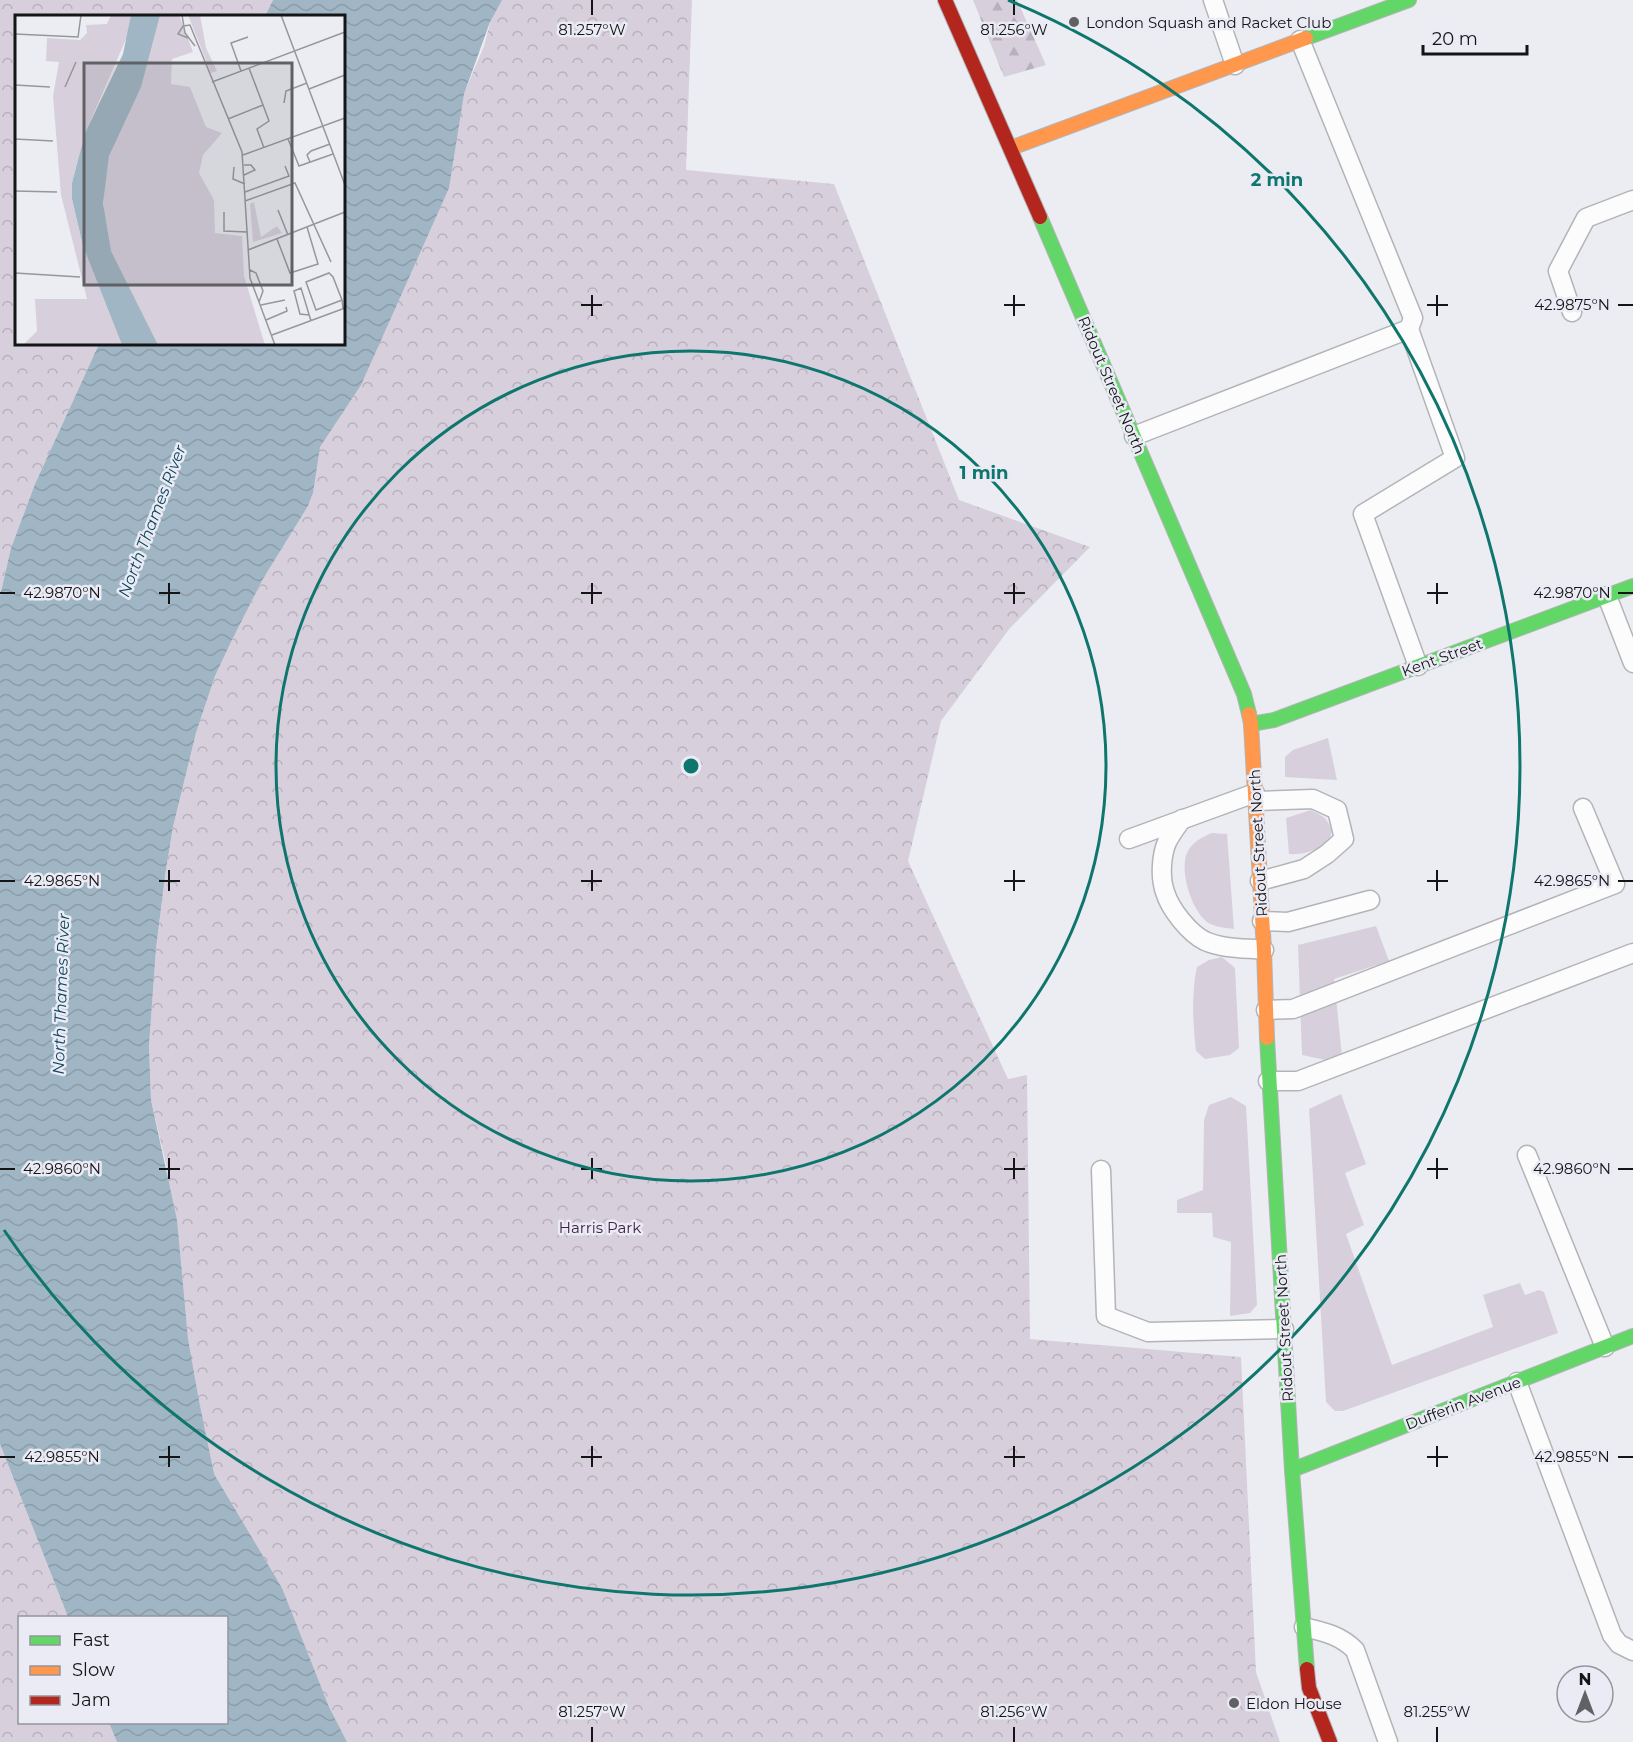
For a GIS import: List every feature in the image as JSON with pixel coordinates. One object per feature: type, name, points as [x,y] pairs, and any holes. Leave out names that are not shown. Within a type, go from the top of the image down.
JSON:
[{"type":"street","name":"Ridout Street North","points":[[945,0],[1011,148],[1244,694],[1251,724],[1264,950],[1268,1081],[1304,1627],[1310,1688],[1330,1742]]},
{"type":"street","points":[[1011,148],[1409,0]]},
{"type":"street","name":"Kent Street","points":[[1251,724],[1274,720],[1633,586]]},
{"type":"street","name":"Dufferin Avenue","points":[[1292,1470],[1633,1336]]},
{"type":"lane","points":[[1213,0],[1235,65]]},
{"type":"lane","points":[[1300,40],[1413,318],[1409,329],[1455,458],[1363,514],[1418,666]]},
{"type":"lane","points":[[1572,312],[1558,271],[1586,218],[1633,200]]},
{"type":"lane","points":[[1134,436],[1409,329]]},
{"type":"lane","points":[[1607,596],[1633,663]]},
{"type":"lane","points":[[1129,839],[1182,819],[1256,797],[1313,799],[1337,810],[1344,839],[1304,869],[1260,881]]},
{"type":"lane","points":[[1266,1010],[1293,1009],[1616,884],[1583,808]]},
{"type":"lane","points":[[1182,819],[1167,843],[1162,867],[1164,892],[1176,913],[1191,932],[1205,941],[1220,946],[1264,950]]},
{"type":"lane","points":[[1262,921],[1288,922],[1370,900]]},
{"type":"lane","points":[[1268,1081],[1298,1081],[1633,953]]},
{"type":"lane","points":[[1527,1155],[1605,1347]]},
{"type":"lane","points":[[1101,1170],[1106,1316],[1148,1332],[1284,1329]]},
{"type":"lane","points":[[1517,1382],[1612,1635],[1619,1644],[1633,1651]]},
{"type":"lane","points":[[1304,1627],[1338,1636],[1355,1650],[1388,1742]]},
{"type":"green space","points":[[0,0],[273,0],[266,15],[15,15],[15,345],[99,345],[35,484],[11,548],[0,596]]},
{"type":"green space","name":"Harris Park","points":[[496,0],[692,0],[686,170],[834,184],[959,500],[1090,547],[1010,628],[941,721],[908,861],[1008,1079],[1027,1075],[1030,1339],[1241,1357],[1256,1672],[1280,1742],[327,1742],[179,1409],[167,1168],[151,1100],[149,1046],[156,949],[173,827],[196,733],[215,676],[263,579],[308,506],[313,493],[315,448],[484,46]]},
{"type":"green space","points":[[973,0],[1017,0],[1046,65],[1004,77]]},
{"type":"green space","points":[[1328,738],[1337,780],[1285,777],[1285,757],[1293,750]]},
{"type":"green space","points":[[1311,810],[1327,821],[1331,829],[1331,836],[1321,847],[1313,851],[1289,854],[1286,818]]},
{"type":"green space","points":[[1212,833],[1227,834],[1234,929],[1207,922],[1196,909],[1188,890],[1185,870],[1187,853],[1197,841]]},
{"type":"green space","points":[[1376,926],[1389,961],[1334,979],[1342,1056],[1330,1061],[1302,1055],[1298,945]]},
{"type":"green space","points":[[1222,957],[1235,968],[1239,1048],[1230,1055],[1205,1059],[1196,1051],[1193,1009],[1195,977],[1197,967],[1209,960]]},
{"type":"green space","points":[[1341,1094],[1366,1164],[1345,1173],[1364,1225],[1346,1234],[1392,1365],[1493,1327],[1483,1295],[1520,1283],[1525,1295],[1539,1290],[1544,1292],[1558,1333],[1343,1411],[1335,1411],[1326,1402],[1309,1109]]},
{"type":"green space","points":[[1231,1097],[1246,1106],[1257,1305],[1250,1313],[1230,1316],[1231,1242],[1213,1237],[1212,1213],[1177,1213],[1177,1200],[1203,1190],[1204,1120],[1209,1105]]},
{"type":"green space","points":[[0,1444],[68,1616],[18,1616],[18,1724],[109,1724],[117,1742],[0,1742]]},
{"type":"water","name":"North Thames River","points":[[273,0],[502,0],[490,22],[464,94],[449,188],[361,385],[320,447],[313,493],[308,506],[263,579],[215,676],[196,733],[173,827],[156,949],[149,1046],[151,1100],[177,1220],[188,1339],[214,1474],[282,1588],[329,1707],[347,1742],[117,1742],[109,1724],[228,1724],[228,1616],[68,1616],[0,1444],[0,596],[11,548],[35,484],[99,345],[345,345],[345,15],[266,15]]},
{"type":"traffic: fast","points":[[1306,38],[1409,0]]},
{"type":"traffic: fast","points":[[1040,217],[1244,694],[1249,714]]},
{"type":"traffic: fast","points":[[1251,724],[1274,720],[1633,586]]},
{"type":"traffic: fast","points":[[1267,1038],[1292,1470],[1307,1669]]},
{"type":"traffic: fast","points":[[1292,1470],[1633,1336]]},
{"type":"traffic: slow","points":[[1011,148],[1306,38]]},
{"type":"traffic: slow","points":[[1249,714],[1264,950],[1267,1038]]},
{"type":"traffic: jam","points":[[945,0],[1040,217]]},
{"type":"traffic: jam","points":[[1307,1669],[1309,1688],[1330,1742]]},
{"type":"place","name":"London Squash and Racket Club","points":[[1074,22]]},
{"type":"place","name":"Eldon House","points":[[1234,1703]]}]
